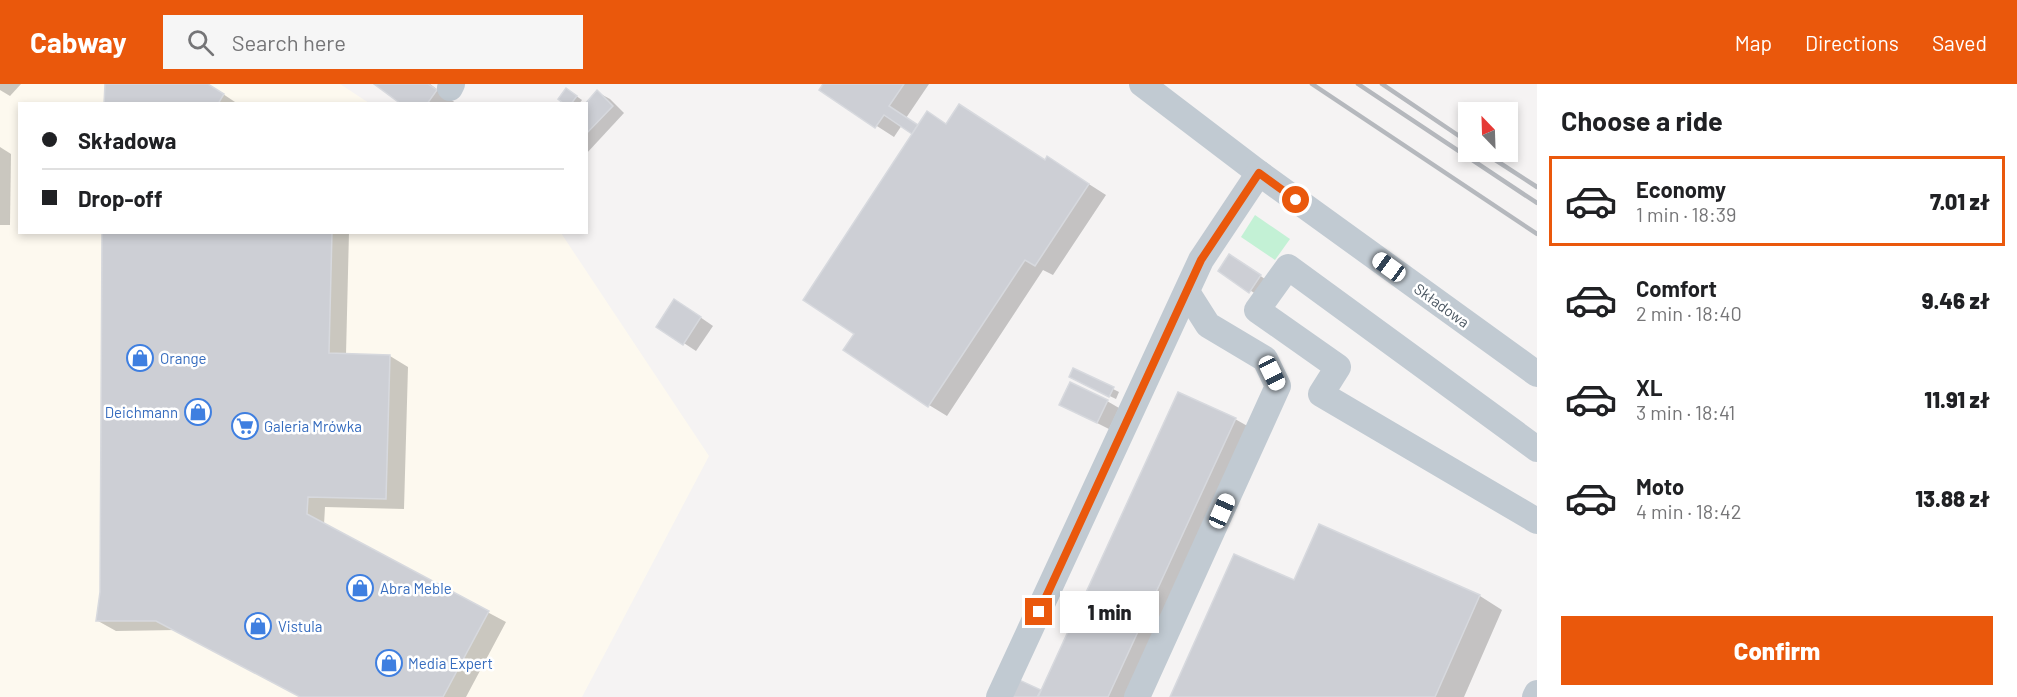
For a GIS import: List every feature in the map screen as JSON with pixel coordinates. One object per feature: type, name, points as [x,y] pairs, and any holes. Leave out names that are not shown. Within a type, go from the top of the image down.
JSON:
[{"type":"street","name":"Składowa","points":[[1142,84],[1259,173],[1537,374]]},
{"type":"street","points":[[999,697],[1201,260],[1259,173]]},
{"type":"street","points":[[1537,449],[1288,267],[1257,310],[1338,367],[1321,394],[1537,521]]},
{"type":"street","points":[[1137,697],[1278,387],[1265,359],[1208,325],[1188,292]]},
{"type":"street","points":[[1535,697],[1537,693]]},
{"type":"shaded area","points":[[0,84],[340,84],[367,102],[18,102],[18,234],[562,234],[709,456],[582,697],[0,697]]},
{"type":"green space","points":[[1255,215],[1290,239],[1275,260],[1241,237]]},
{"type":"building","points":[[105,84],[208,84],[224,94],[219,102],[104,102]]},
{"type":"building","points":[[374,84],[428,84],[437,90],[428,102],[398,102]]},
{"type":"building","points":[[823,84],[904,84],[889,106],[918,125],[912,134],[884,115],[875,128],[819,90]]},
{"type":"building","points":[[566,88],[577,96],[572,102],[562,102],[558,99]]},
{"type":"building","points":[[597,90],[613,106],[588,132],[588,102]]},
{"type":"building","points":[[959,104],[1045,160],[1047,156],[1089,184],[1035,266],[1025,260],[928,407],[843,350],[854,334],[803,300],[927,111],[946,124]]},
{"type":"building","name":"Galeria Mrówka","points":[[102,234],[332,234],[329,353],[390,355],[386,499],[308,497],[307,514],[489,611],[443,697],[300,697],[156,621],[96,621],[100,592]]},
{"type":"building","points":[[1229,254],[1261,275],[1249,293],[1218,271]]},
{"type":"building","points":[[674,299],[701,317],[683,345],[656,327]]},
{"type":"building","points":[[1073,368],[1114,387],[1109,397],[1069,377]]},
{"type":"building","points":[[1070,382],[1108,400],[1097,423],[1059,405]]},
{"type":"building","points":[[1178,392],[1236,418],[1108,697],[1038,697]]},
{"type":"building","points":[[1319,524],[1480,595],[1435,697],[1170,697],[1234,554],[1294,580]]},
{"type":"building","points":[[1015,678],[1041,690],[1037,697],[1006,697]]},
{"type":"railway","points":[[1312,84],[1537,234]]},
{"type":"railway","points":[[1358,84],[1537,203]]},
{"type":"railway","points":[[1382,84],[1458,135]]},
{"type":"railway","points":[[1498,162],[1537,187]]},
{"type":"place","name":"Orange","points":[[140,358]]},
{"type":"place","name":"Deichmann","points":[[198,412]]},
{"type":"place","name":"Galeria Mrówka","points":[[245,426]]},
{"type":"place","name":"Abra Meble","points":[[360,588]]},
{"type":"place","name":"Vistula","points":[[258,626]]},
{"type":"place","name":"Media Expert","points":[[389,663]]},
{"type":"route","points":[[1039,612],[1201,260],[1259,173],[1296,200]]}]
